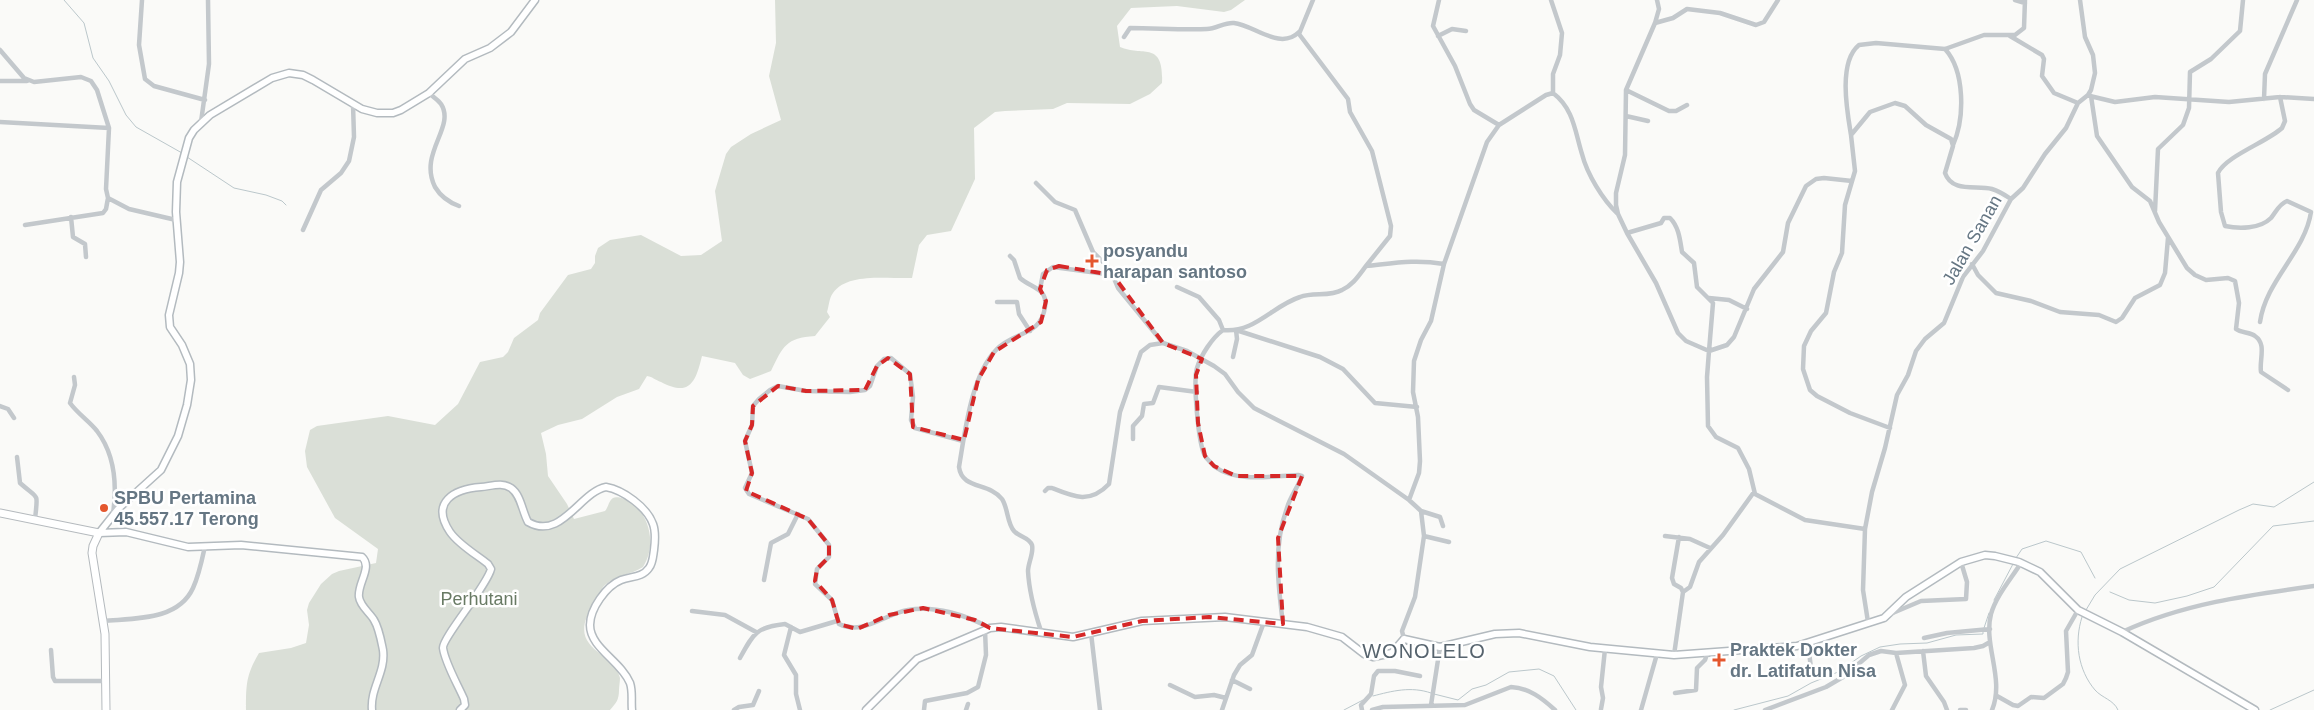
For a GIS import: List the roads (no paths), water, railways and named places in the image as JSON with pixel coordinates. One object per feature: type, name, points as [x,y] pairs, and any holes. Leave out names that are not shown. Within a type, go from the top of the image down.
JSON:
[{"type":"main road","points":[[92,554],[93,546],[99,533],[113,514],[152,480],[165,464],[178,436],[187,405],[191,380],[190,364],[182,345],[173,333],[169,323],[180,273],[176,220],[177,182],[189,138],[201,122],[272,78],[289,73],[303,75],[362,109],[377,113],[393,113],[429,94],[458,64],[490,48],[511,32],[535,0]]},
{"type":"main road","points":[[460,710],[465,704],[464,699],[443,650],[444,640],[460,621],[491,569],[488,564],[451,533],[444,520],[445,506],[448,497],[464,488],[496,484],[504,484],[515,491],[528,522],[539,526],[557,522],[573,512],[596,491],[606,487],[622,493],[640,506],[650,518],[655,541],[649,569],[640,575],[624,579],[612,586],[593,612],[590,620],[591,636],[615,660],[630,684],[632,710]]},
{"type":"main road","points":[[0,513],[35,518],[87,532],[126,532],[152,537],[176,545],[236,544],[280,550],[358,556],[366,561],[358,596],[378,626],[384,665],[372,694],[372,710]]},
{"type":"main road","points":[[87,532],[91,540],[103,621],[106,710]]},
{"type":"main road","points":[[866,710],[917,659],[987,629],[1041,631],[1073,636],[1150,621],[1217,617],[1308,627],[1342,638],[1364,654],[1373,656],[1392,653],[1404,639],[1440,646],[1486,636],[1519,632],[1606,649],[1674,655],[1707,654],[1808,644],[1888,616],[1906,597],[1961,562],[1985,555],[2005,558],[2040,572],[2078,610],[2122,632],[2255,710]]},
{"type":"street","points":[[142,0],[139,46],[145,79],[154,86],[205,100]]},
{"type":"street","points":[[201,122],[205,100],[210,39],[208,0]]},
{"type":"street","points":[[1124,37],[1130,28],[1207,29],[1232,23],[1250,26],[1274,38],[1295,35],[1299,32],[1313,0]]},
{"type":"street","points":[[1439,0],[1433,24],[1455,66],[1470,104],[1474,110],[1499,125]]},
{"type":"street","points":[[1551,0],[1562,33],[1560,55],[1552,74],[1553,93],[1564,102],[1569,111],[1585,163],[1604,200],[1618,214]]},
{"type":"street","points":[[1657,0],[1658,9],[1655,22],[1626,90],[1625,155],[1616,198],[1618,214],[1627,233],[1656,283],[1678,332],[1686,341],[1709,351],[1721,348],[1731,341],[1747,309],[1754,289],[1783,252],[1788,223],[1806,186],[1816,179],[1824,178],[1852,181]]},
{"type":"street","points":[[1655,22],[1673,18],[1687,9],[1720,13],[1756,25],[1764,22],[1778,0]]},
{"type":"street","points":[[1890,428],[1850,413],[1817,396],[1810,390],[1803,369],[1802,356],[1807,338],[1826,313],[1834,272],[1842,253],[1845,204],[1855,172],[1846,90],[1849,62],[1854,49],[1859,45],[1876,43],[1945,49],[1984,35],[2020,33],[2024,28],[2025,2],[2015,0]]},
{"type":"street","points":[[2080,0],[2085,37],[2092,51],[2094,63],[2094,82],[2090,96],[2098,136],[2132,187],[2150,201],[2168,238],[2187,268],[2195,275],[2206,280],[2233,279],[2239,303],[2236,329],[2254,335],[2260,340],[2262,345],[2261,372],[2288,390]]},
{"type":"street","points":[[2154,212],[2158,149],[2181,129],[2188,111],[2190,72],[2211,59],[2240,31],[2243,0]]},
{"type":"street","points":[[2264,99],[2265,74],[2297,0]]},
{"type":"street","points":[[1438,36],[1452,29],[1466,32]]},
{"type":"street","points":[[1283,624],[1278,581],[1278,538],[1287,508],[1302,476],[1298,474],[1236,476],[1214,466],[1205,456],[1198,423],[1197,368],[1218,334],[1223,330],[1236,330],[1248,327],[1301,296],[1341,291],[1352,284],[1392,232],[1372,151],[1351,115],[1347,97],[1299,32]]},
{"type":"street","points":[[2008,35],[2042,55],[2044,59],[2042,76],[2054,93],[2078,103]]},
{"type":"street","points":[[1945,49],[1953,58],[1960,75],[1960,124],[1945,170],[1946,177],[1957,186],[1994,190],[2011,198]]},
{"type":"street","points":[[0,50],[21,75],[29,81]]},
{"type":"street","points":[[0,81],[41,83],[85,78],[97,90],[109,128],[106,189],[108,198],[106,209],[102,212],[25,225]]},
{"type":"street","points":[[1626,90],[1669,111],[1676,111],[1687,105]]},
{"type":"street","points":[[1409,500],[1419,473],[1420,461],[1417,407],[1413,383],[1414,361],[1420,340],[1431,321],[1444,264],[1487,142],[1499,125],[1542,97],[1553,93]]},
{"type":"street","points":[[429,94],[442,106],[444,124],[432,152],[430,173],[438,192],[448,202],[459,206]]},
{"type":"street","points":[[2090,96],[2115,102],[2148,97],[2229,102],[2280,97],[2314,100]]},
{"type":"street","name":"Jalan Sanan","points":[[1868,622],[1864,590],[1865,529],[1872,492],[1897,395],[1908,375],[1916,351],[1925,339],[1944,324],[1963,277],[1983,251],[2011,198],[2023,188],[2044,154],[2063,133],[2078,103],[2090,96]]},
{"type":"street","points":[[2260,322],[2263,305],[2286,262],[2306,232],[2311,212],[2287,201],[2280,205],[2264,223],[2250,226],[2225,226],[2221,212],[2218,173],[2221,167],[2230,160],[2282,128],[2285,121],[2280,97]]},
{"type":"street","points":[[1851,134],[1860,121],[1875,108],[1891,103],[1900,104],[1926,125],[1948,135],[1953,146]]},
{"type":"street","points":[[303,230],[321,190],[341,173],[349,160],[354,137],[354,104]]},
{"type":"street","points":[[1626,116],[1648,121]]},
{"type":"street","points":[[0,122],[109,128]]},
{"type":"street","points":[[1036,183],[1055,202],[1075,210],[1090,248],[1110,269],[1118,288],[1163,343],[1202,359],[1225,374],[1238,392],[1254,408],[1344,454],[1409,500],[1421,511],[1440,517],[1443,526]]},
{"type":"street","points":[[108,198],[129,209],[176,220]]},
{"type":"street","points":[[71,218],[73,237],[85,244],[86,257]]},
{"type":"street","points":[[1627,233],[1661,223],[1664,218],[1670,218],[1680,236],[1682,252],[1694,263],[1697,287],[1709,298],[1714,307],[1709,330],[1707,377],[1708,426],[1716,437],[1738,448],[1749,469],[1754,492],[1723,535],[1699,562],[1690,587],[1683,592]]},
{"type":"street","points":[[1972,264],[1978,275],[1996,293],[2031,301],[2060,312],[2098,315],[2116,322],[2122,318],[2130,302],[2139,294],[2160,285],[2165,273],[2168,238]]},
{"type":"street","points":[[1010,256],[1014,260],[1020,278],[1040,289],[1045,297],[1044,314],[1036,328],[1014,337],[998,348],[982,370],[959,467],[962,478],[995,492],[1002,500],[1013,530],[1032,544],[1029,577],[1041,631]]},
{"type":"street","points":[[1366,266],[1401,260],[1423,260],[1444,264]]},
{"type":"street","points":[[1040,289],[1043,274],[1053,267],[1113,275]]},
{"type":"street","points":[[1177,287],[1198,295],[1221,323],[1223,330]]},
{"type":"street","points":[[1709,298],[1728,300],[1747,309]]},
{"type":"street","points":[[997,302],[1017,302],[1019,314],[1030,331]]},
{"type":"street","points":[[1236,330],[1320,357],[1332,363],[1343,369],[1375,403],[1417,407]]},
{"type":"street","points":[[1233,357],[1237,340],[1236,330]]},
{"type":"street","points":[[1045,491],[1048,488],[1052,488],[1079,498],[1093,496],[1109,484],[1120,412],[1141,352],[1150,345],[1163,343]]},
{"type":"street","points":[[836,622],[832,600],[818,588],[815,581],[817,569],[829,557],[829,545],[808,519],[749,494],[746,488],[752,473],[745,441],[752,425],[753,406],[774,388],[806,391],[866,390],[870,386],[880,361],[891,358],[910,374],[913,397],[911,420],[915,428],[964,441]]},
{"type":"street","points":[[74,377],[70,404],[99,433],[113,466],[116,490],[113,514]]},
{"type":"street","points":[[1133,440],[1133,426],[1142,416],[1144,404],[1153,403],[1159,388],[1197,392]]},
{"type":"street","points":[[0,406],[8,409],[14,418]]},
{"type":"street","points":[[18,457],[20,482],[35,494],[36,497],[35,518]]},
{"type":"street","points":[[1754,492],[1805,520],[1865,529]]},
{"type":"street","points":[[1404,639],[1402,631],[1415,598],[1424,536],[1421,511]]},
{"type":"street","points":[[764,580],[771,543],[788,534],[798,514]]},
{"type":"street","points":[[1424,536],[1449,542]]},
{"type":"street","points":[[1665,536],[1701,542],[1710,548]]},
{"type":"street","points":[[1674,655],[1683,592],[1681,588],[1674,584],[1672,578],[1679,537]]},
{"type":"street","points":[[103,621],[154,616],[179,605],[192,590],[205,546]]},
{"type":"street","points":[[1888,616],[1921,601],[1966,600],[1967,582],[1961,562]]},
{"type":"street","points":[[1992,710],[1997,696],[1989,629],[1994,607],[2020,563]]},
{"type":"street","points":[[2122,632],[2147,620],[2191,607],[2314,586]]},
{"type":"street","points":[[740,658],[756,632],[783,624],[800,632],[836,622],[844,627],[857,629],[889,616],[923,608],[944,611],[975,620],[987,629],[986,651],[978,686],[967,692],[925,701],[924,710]]},
{"type":"street","points":[[1997,696],[2018,706],[2031,697],[2044,698],[2062,684],[2068,672],[2066,631],[2078,610]]},
{"type":"street","points":[[692,611],[726,615],[756,632]]},
{"type":"street","points":[[1222,710],[1237,670],[1256,648],[1264,622]]},
{"type":"street","points":[[790,627],[784,655],[796,675],[796,694],[800,710]]},
{"type":"street","points":[[1924,638],[1989,629]]},
{"type":"street","points":[[1091,634],[1100,710]]},
{"type":"street","points":[[1765,710],[1786,704],[1835,682],[1869,654],[1881,651],[1896,653],[1981,647],[1990,642]]},
{"type":"street","points":[[1808,644],[1811,668]]},
{"type":"street","points":[[1433,707],[1434,684],[1440,646]]},
{"type":"street","points":[[1601,709],[1603,698],[1601,687],[1606,649]]},
{"type":"street","points":[[51,650],[55,681],[106,681]]},
{"type":"street","points":[[1923,651],[1926,676],[1944,702],[1947,710]]},
{"type":"street","points":[[1892,710],[1905,685],[1896,653]]},
{"type":"street","points":[[1642,710],[1657,654]]},
{"type":"street","points":[[1675,693],[1696,689],[1697,668],[1705,660],[1707,654]]},
{"type":"street","points":[[1362,710],[1362,704],[1369,697],[1374,676],[1378,671],[1395,671],[1420,676]]},
{"type":"street","points":[[1232,680],[1250,689]]},
{"type":"street","points":[[1170,685],[1195,697],[1214,695],[1226,698]]},
{"type":"street","points":[[1372,710],[1383,707],[1459,708],[1504,689],[1519,688],[1536,694],[1555,710]]},
{"type":"street","points":[[734,710],[739,706],[753,705],[759,691]]},
{"type":"street","points":[[966,710],[968,704]]},
{"type":"street","points":[[1786,704],[1786,710]]},
{"type":"street","points":[[1960,710],[1966,710]]},
{"type":"waterway","points":[[64,0],[84,23],[93,58],[109,81],[126,115],[136,127],[182,153]]},
{"type":"waterway","points":[[187,157],[234,188],[266,195],[282,201],[286,205]]},
{"type":"waterway","points":[[2086,610],[2095,595],[2120,569],[2253,504],[2274,507],[2314,482]]},
{"type":"waterway","points":[[2110,592],[2129,600],[2155,603],[2187,596],[2214,587],[2273,526],[2314,521]]},
{"type":"waterway","points":[[2016,558],[2022,549],[2046,541],[2081,552],[2095,578]]},
{"type":"waterway","points":[[1994,600],[2013,564]]},
{"type":"waterway","points":[[1984,628],[1989,613]]},
{"type":"waterway","points":[[2082,617],[2078,636],[2081,665],[2095,690],[2114,704],[2118,710]]},
{"type":"waterway","points":[[1734,710],[1788,696],[1811,683],[1838,672],[1861,656],[1880,647],[1927,643],[1956,635],[1983,634],[1983,632]]},
{"type":"waterway","points":[[1434,694],[1458,700],[1472,689],[1486,685],[1509,672],[1539,669],[1554,676],[1576,710]]},
{"type":"waterway","points":[[1373,696],[1409,690],[1431,693]]},
{"type":"waterway","points":[[2270,710],[2314,690]]},
{"type":"waterway","points":[[1344,710],[1363,700]]},
{"type":"place","name":"posyandu harapan santoso","points":[[1092,261]]},
{"type":"place","name":"SPBU Pertamina 45.557.17 Terong","points":[[104,508]]},
{"type":"place","name":"Praktek Dokter dr. Latifatun Nisa","points":[[1719,660]]},
{"type":"district","name":"WONOLELO","points":[[1424,651]]},
{"type":"park label","name":"Perhutani","points":[[479,599]]}]
